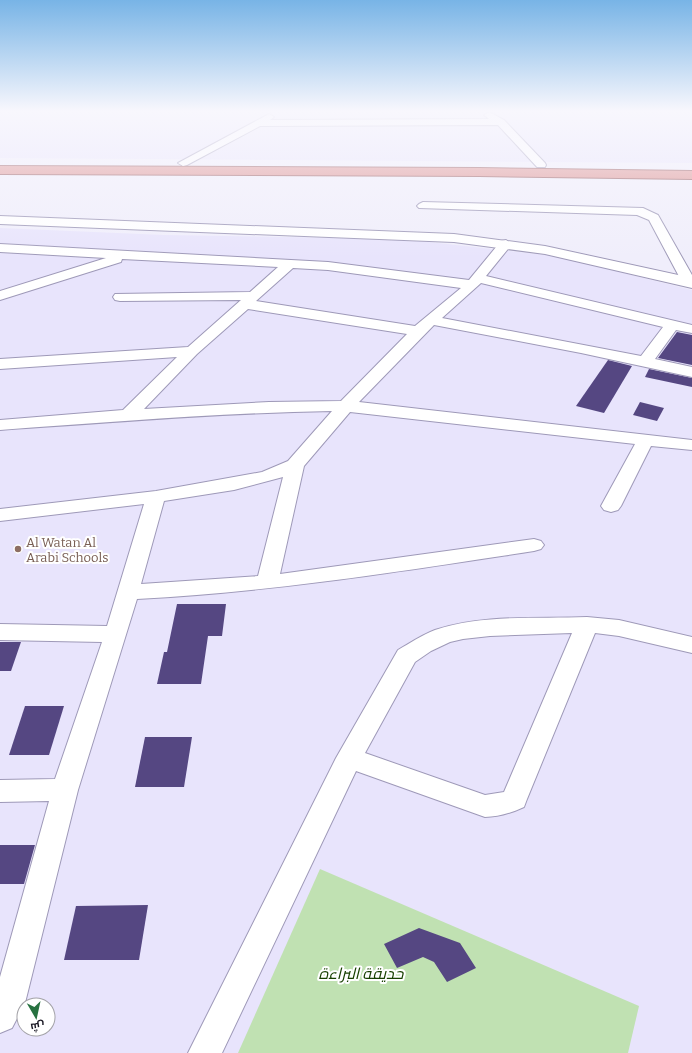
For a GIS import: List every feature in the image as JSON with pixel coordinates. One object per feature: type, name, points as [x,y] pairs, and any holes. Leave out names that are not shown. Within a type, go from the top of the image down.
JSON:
[{"type":"highway","points":[[0,164],[183,163],[692,167]]},
{"type":"highway","points":[[0,170],[479,172],[692,175]]},
{"type":"street","points":[[183,163],[188,160]]},
{"type":"street","points":[[536,160],[541,165]]},
{"type":"street","points":[[424,206],[647,213],[654,218],[690,283]]},
{"type":"street","points":[[0,220],[411,235],[506,244],[587,259],[690,283]]},
{"type":"street","points":[[0,514],[156,496],[248,481],[268,476],[295,465],[346,406],[418,331],[475,282],[506,244]]},
{"type":"street","points":[[2,248],[328,266],[475,282],[692,329]]},
{"type":"street","points":[[0,296],[128,256]]},
{"type":"street","points":[[128,414],[192,351],[290,264]]},
{"type":"street","points":[[120,297],[251,300],[418,331]]},
{"type":"street","points":[[431,320],[692,372]]},
{"type":"street","points":[[645,362],[672,324]]},
{"type":"street","points":[[0,364],[192,351]]},
{"type":"street","points":[[0,425],[128,414],[314,405],[346,406],[646,438],[692,445]]},
{"type":"street","points":[[611,506],[646,438]]},
{"type":"street","points":[[267,582],[295,465]]},
{"type":"street","points":[[0,1017],[9,1003],[65,790],[116,634],[156,496]]},
{"type":"street","points":[[128,592],[169,591],[267,582],[534,545]]},
{"type":"street","points":[[349,758],[485,806],[500,805],[514,799],[588,625]]},
{"type":"street","points":[[205,1053],[349,758],[406,656],[423,645],[443,636],[463,631],[490,628],[588,625],[619,628],[692,645]]},
{"type":"street","points":[[0,632],[116,634]]},
{"type":"street","points":[[0,791],[65,790]]},
{"type":"shaded area","points":[[296,160],[692,160],[692,163]]},
{"type":"shaded area","points":[[0,228],[164,235],[402,239],[555,256],[692,290],[692,1053],[0,1053]]},
{"type":"green space","name":"حديقة البراءة","points":[[320,869],[639,1006],[628,1053],[238,1053]]},
{"type":"building","points":[[677,332],[692,335],[692,365],[658,358]]},
{"type":"building","points":[[608,360],[632,366],[604,413],[576,406]]},
{"type":"building","points":[[649,369],[692,378],[692,387],[645,377]]},
{"type":"building","points":[[640,402],[664,408],[657,421],[633,415]]},
{"type":"building","points":[[177,604],[226,604],[222,636],[208,636],[201,684],[157,684],[164,652],[167,652]]},
{"type":"building","points":[[0,642],[21,642],[11,671],[0,671]]},
{"type":"building","points":[[25,706],[64,706],[49,755],[9,755]]},
{"type":"building","points":[[145,737],[192,737],[184,787],[135,787]]},
{"type":"building","points":[[0,845],[35,845],[24,884],[0,884]]},
{"type":"building","points":[[148,905],[139,960],[64,960],[76,906]]},
{"type":"building","points":[[419,928],[460,943],[476,968],[447,982],[434,962],[423,957],[397,968],[384,944]]},
{"type":"place","name":"Al Watan Al Arabi Schools","points":[[18,549]]}]
